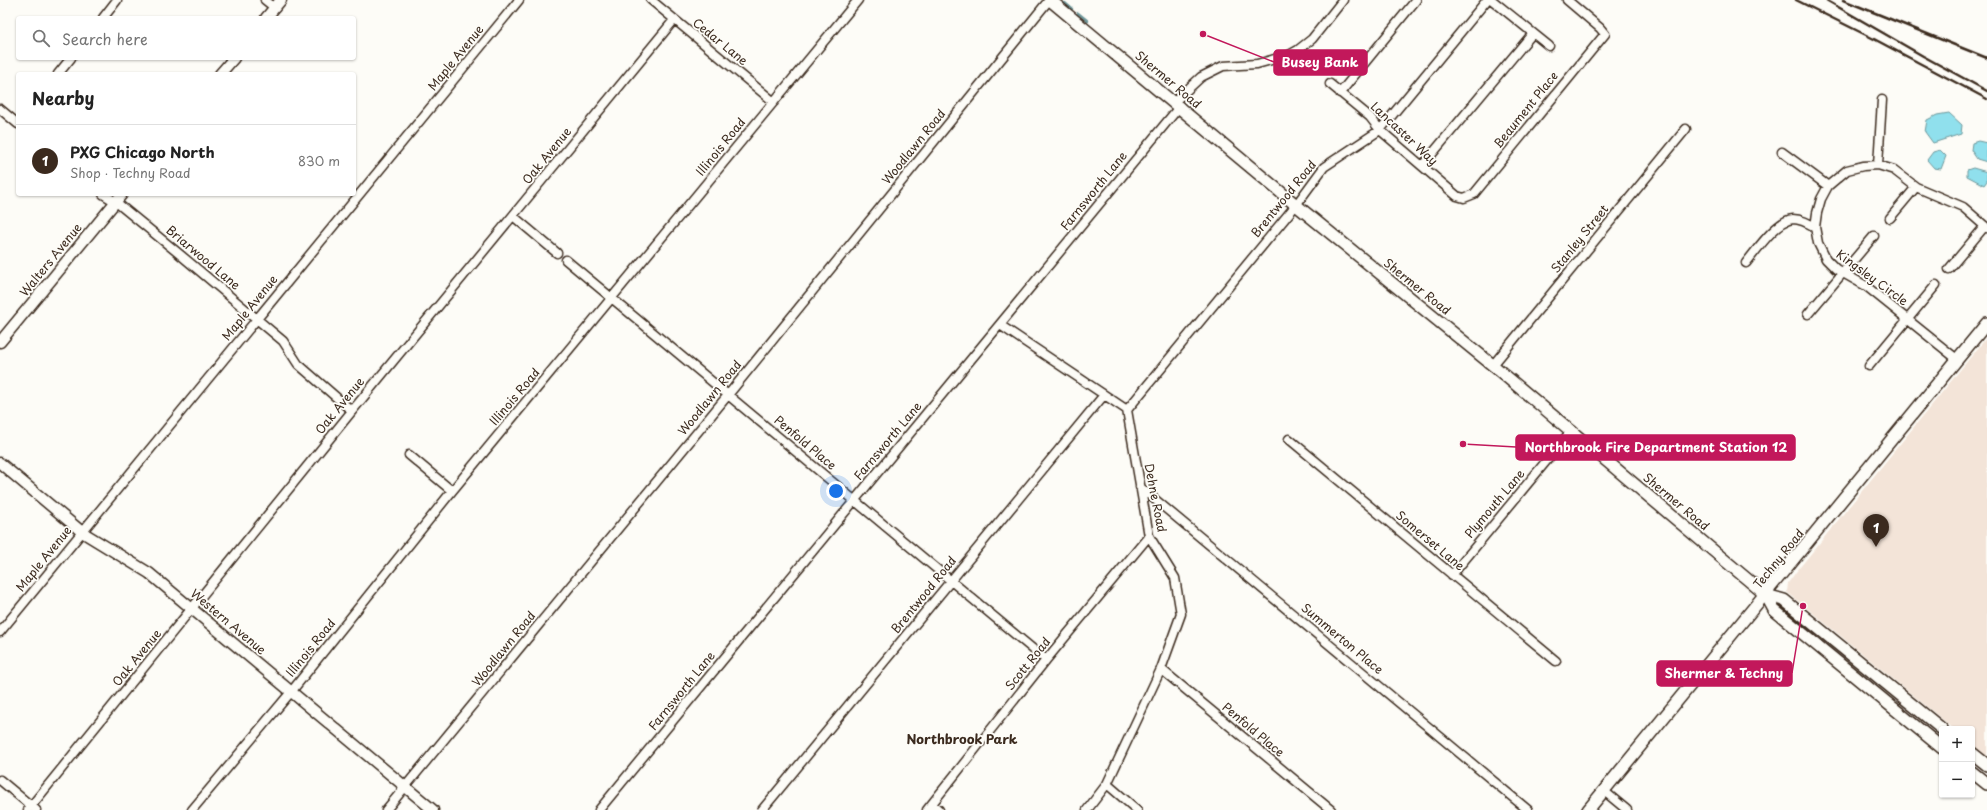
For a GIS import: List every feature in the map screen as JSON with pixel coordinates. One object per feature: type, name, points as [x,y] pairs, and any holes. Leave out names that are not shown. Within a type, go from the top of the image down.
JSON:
[{"type":"main road","name":"Shermer Road","points":[[1050,0],[1177,104],[1296,205],[1572,430],[1766,595],[1774,610],[1939,746]]},
{"type":"main road","name":"Techny Road","points":[[1588,810],[1766,595],[1987,323]]},
{"type":"main road","name":"Shermer Road","points":[[1766,595],[1784,600],[1939,727]]},
{"type":"main road","points":[[1975,755],[1987,765]]},
{"type":"main road","points":[[1975,774],[1987,784]]},
{"type":"street","points":[[105,16],[117,0]]},
{"type":"street","points":[[265,0],[278,4],[268,16]]},
{"type":"street","name":"Maple Avenue","points":[[0,632],[519,0]]},
{"type":"street","name":"Cedar Lane","points":[[651,0],[774,102]]},
{"type":"street","name":"Illinois Road","points":[[192,810],[291,692],[452,491],[858,0]]},
{"type":"street","name":"Woodlawn Road","points":[[386,810],[1050,0]]},
{"type":"street","name":"Farnsworth Lane","points":[[600,810],[1000,325],[1177,104],[1201,77],[1223,66],[1257,64],[1289,55],[1312,39],[1343,0]]},
{"type":"street","points":[[1340,93],[1416,0]]},
{"type":"street","name":"Brentwood Road","points":[[1127,410],[1296,205],[1324,166],[1380,130],[1487,0]]},
{"type":"street","points":[[1492,0],[1549,46]]},
{"type":"street","name":"Beaument Place","points":[[1464,198],[1474,194],[1604,34],[1600,28],[1567,0]]},
{"type":"street","name":"Oak Avenue","points":[[32,809],[352,411],[674,20]]},
{"type":"street","points":[[1422,166],[1533,33]]},
{"type":"street","points":[[60,72],[69,60]]},
{"type":"street","points":[[222,72],[232,60]]},
{"type":"street","name":"Lancaster Way","points":[[1330,84],[1370,118],[1380,130],[1457,196],[1464,198]]},
{"type":"street","points":[[1878,165],[1882,100]]},
{"type":"street","points":[[0,109],[16,122]]},
{"type":"street","name":"Stanley Street","points":[[1493,365],[1686,129]]},
{"type":"street","points":[[1782,152],[1828,186]]},
{"type":"street","name":"Kingsley Circle","points":[[1958,360],[1866,286],[1843,273],[1826,259],[1818,243],[1816,228],[1817,213],[1821,199],[1828,186],[1847,170],[1863,166],[1878,165],[1894,170],[1916,187],[1963,206],[1986,227]]},
{"type":"street","points":[[1890,218],[1916,187]]},
{"type":"street","name":"Briarwood Lane","points":[[119,198],[283,341],[298,364],[352,411]]},
{"type":"street","name":"Walters Avenue","points":[[0,342],[119,198]]},
{"type":"street","points":[[513,216],[557,253]]},
{"type":"street","points":[[1746,263],[1779,225],[1792,219],[1804,221],[1816,228]]},
{"type":"street","points":[[1949,269],[1986,227]]},
{"type":"street","points":[[1808,314],[1874,236]]},
{"type":"street","name":"Penfold Place","points":[[566,260],[1046,660]]},
{"type":"street","points":[[1870,366],[1936,285]]},
{"type":"street","points":[[1000,325],[1127,410]]},
{"type":"street","name":"Brentwood Road","points":[[762,810],[1104,395]]},
{"type":"street","name":"Dehne Road","points":[[1087,810],[1107,784],[1160,669],[1181,614],[1175,578],[1149,536],[1127,410]]},
{"type":"street","name":"Plymouth Lane","points":[[1452,575],[1572,430]]},
{"type":"street","name":"Somerset Lane","points":[[1289,439],[1556,661]]},
{"type":"street","points":[[409,455],[452,491]]},
{"type":"street","name":"Western Avenue","points":[[0,463],[82,532],[149,573],[433,810]]},
{"type":"street","name":"Summerton Place","points":[[1140,487],[1528,810]]},
{"type":"street","name":"Scott Road","points":[[929,807],[1046,660],[1149,536]]},
{"type":"street","name":"Penfold Place","points":[[1160,669],[1331,810]]},
{"type":"street","points":[[0,780],[32,809]]},
{"type":"street","points":[[1107,784],[1138,810]]},
{"type":"street","points":[[1604,791],[1627,810]]},
{"type":"street","points":[[929,807],[939,810]]},
{"type":"shaded area","points":[[1987,337],[1987,756],[1975,746],[1975,726],[1950,726],[1787,592],[1788,583]]},
{"type":"water","points":[[1949,113],[1962,125],[1961,134],[1933,143],[1925,132],[1927,120],[1937,115]]},
{"type":"water","points":[[1978,141],[1987,143],[1987,162],[1977,159],[1971,150],[1972,143]]},
{"type":"water","points":[[1940,150],[1946,156],[1941,169],[1934,168],[1927,160],[1933,152]]},
{"type":"water","points":[[1973,168],[1987,172],[1987,181],[1984,185],[1967,176],[1967,170]]},
{"type":"waterway","points":[[1065,3],[1072,9]]},
{"type":"waterway","points":[[1078,13],[1088,21]]},
{"type":"railway","points":[[1796,0],[1874,39],[1987,99]]},
{"type":"railway","points":[[1826,0],[1987,91]]},
{"type":"railway","points":[[1843,0],[1987,58]]},
{"type":"place","name":"Busey Bank","points":[[1203,34]]},
{"type":"place","name":"Northbrook Fire Department Station 12","points":[[1463,444]]},
{"type":"place","name":"PXG Chicago North","points":[[1876,547]]},
{"type":"place","name":"Shermer & Techny","points":[[1803,606]]},
{"type":"district","name":"Northbrook Park","points":[[962,739]]}]
